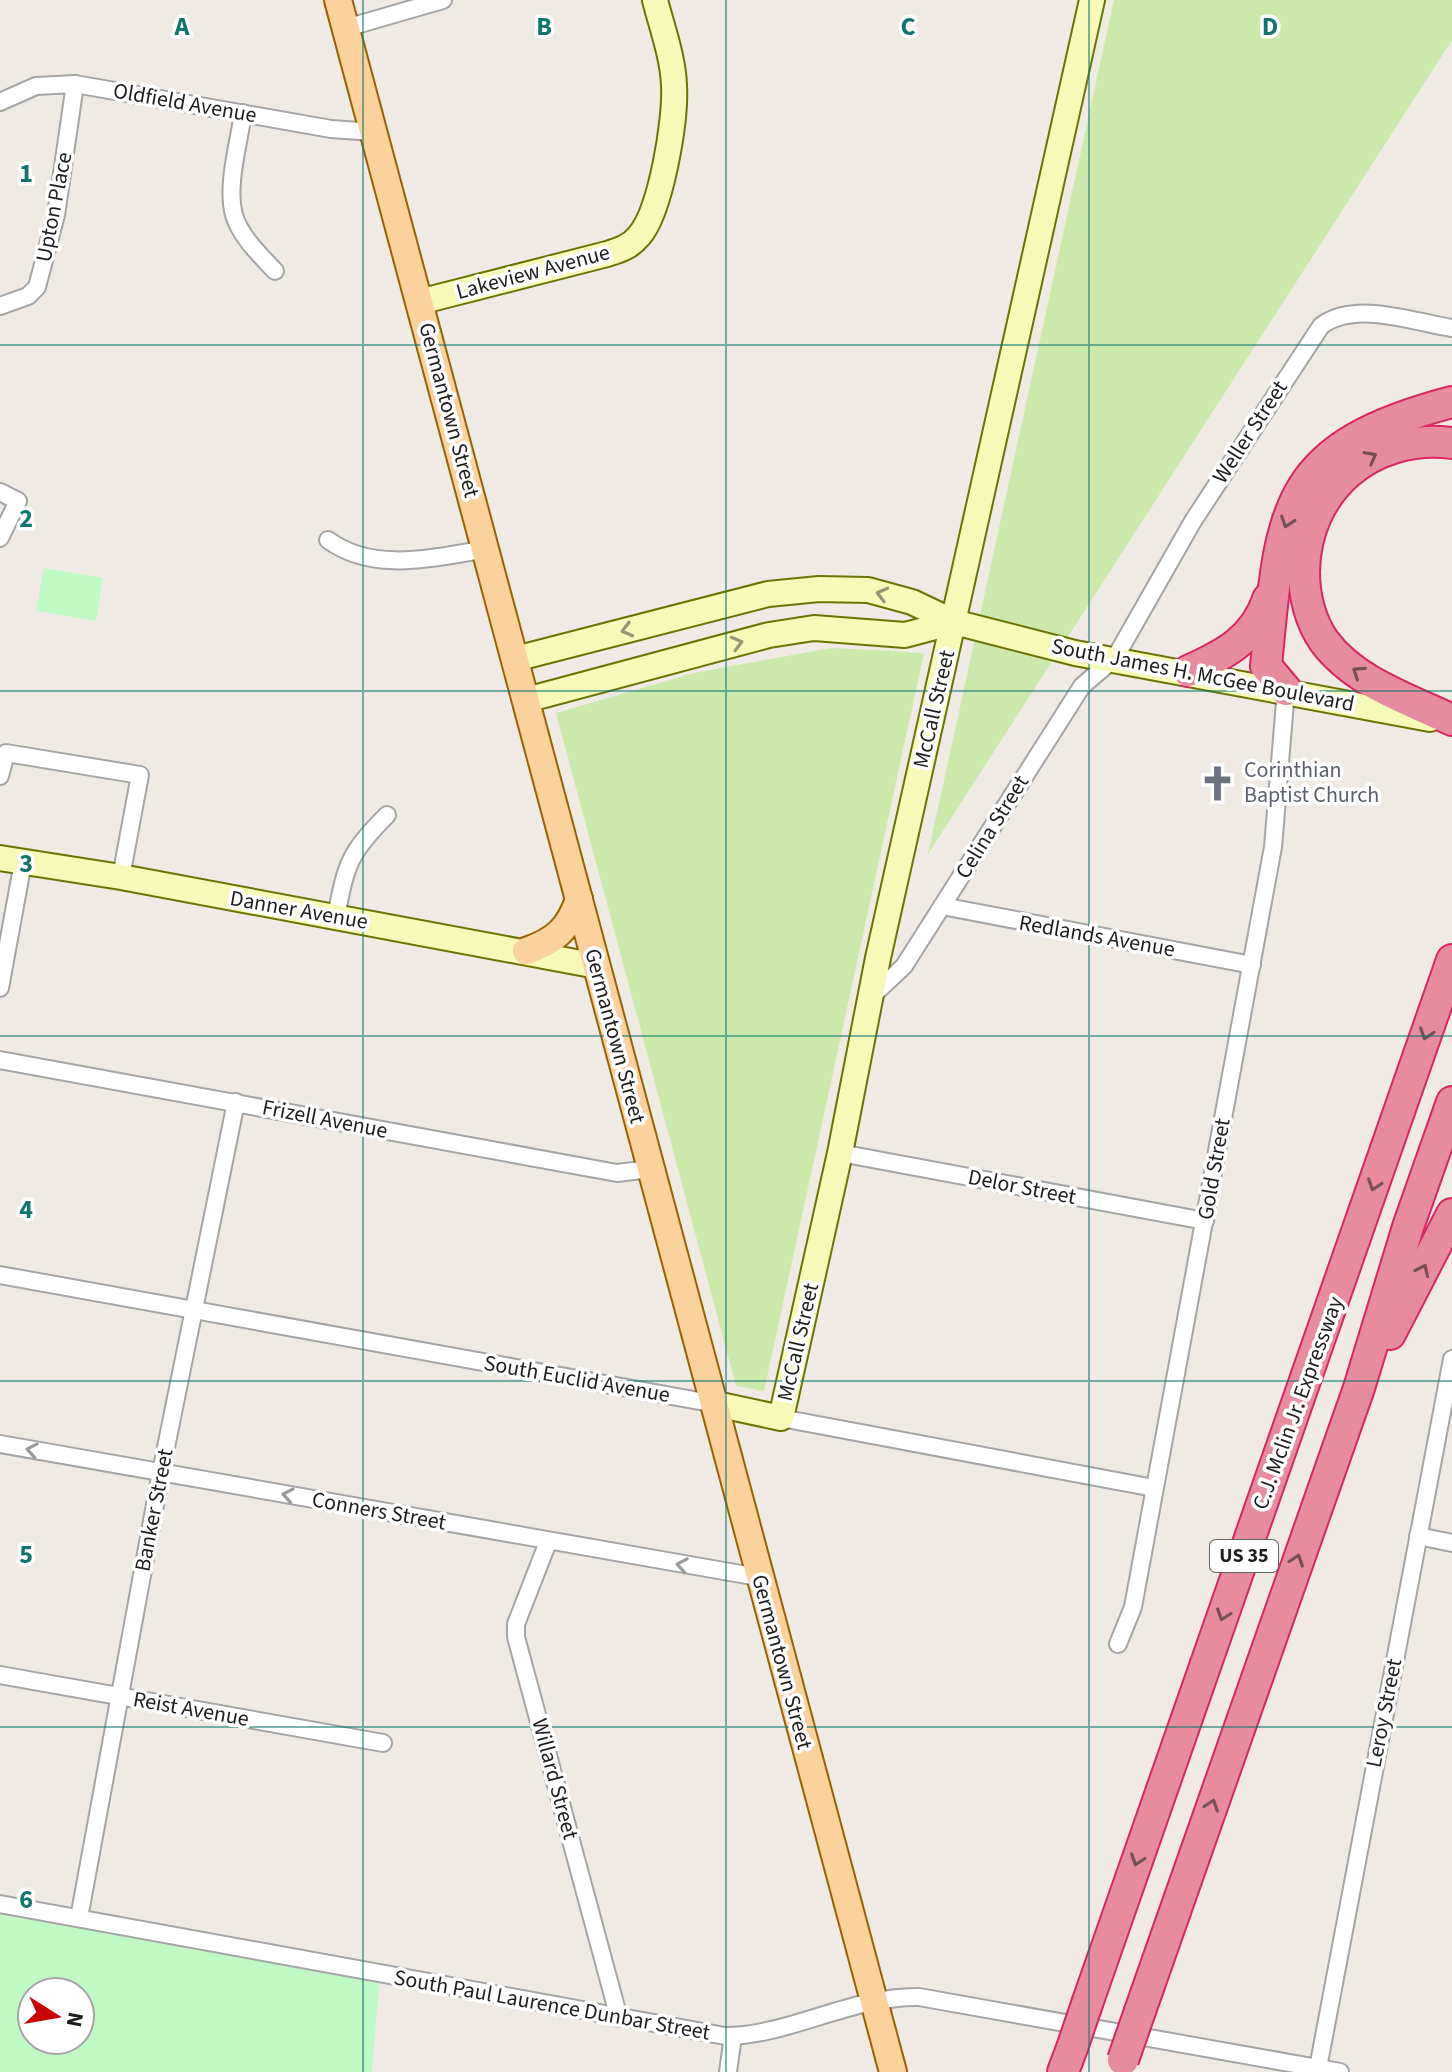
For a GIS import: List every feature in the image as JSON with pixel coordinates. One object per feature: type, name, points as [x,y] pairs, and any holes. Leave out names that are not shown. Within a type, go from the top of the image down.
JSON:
[{"type":"highway","points":[[1286,690],[1266,666],[1275,578],[1288,515],[1317,467],[1348,440],[1379,424],[1452,402]]},
{"type":"highway","points":[[1286,690],[1289,640],[1304,556],[1318,509],[1339,479],[1355,466],[1395,445],[1432,441],[1452,443]]},
{"type":"highway","points":[[1304,556],[1309,609],[1324,640],[1339,659],[1359,674],[1452,722]]},
{"type":"highway","points":[[1188,671],[1226,653],[1243,640],[1263,613],[1275,578]]},
{"type":"highway","name":"C.J. Mclin Jr. Expressway","points":[[1068,2060],[1452,960]]},
{"type":"highway","name":"US 35","points":[[1121,2066],[1359,1388],[1408,1227],[1452,1102]]},
{"type":"highway","points":[[1359,1388],[1452,1214]]},
{"type":"main road","name":"Germantown Street","points":[[338,0],[893,2072]]},
{"type":"main road","points":[[526,951],[544,945],[564,931],[579,899]]},
{"type":"street","points":[[346,28],[443,0]]},
{"type":"street","name":"Lakeview Avenue","points":[[419,302],[607,254],[628,247],[639,236],[654,205],[673,114],[673,67],[655,0]]},
{"type":"street","name":"McCall Street","points":[[781,1418],[840,1153],[870,998],[1092,0]]},
{"type":"street","name":"Oldfield Avenue","points":[[0,102],[36,86],[75,84],[374,132]]},
{"type":"street","name":"Upton Place","points":[[0,306],[28,296],[37,287],[56,215],[75,84]]},
{"type":"street","points":[[243,113],[233,191],[234,215],[253,247],[275,271]]},
{"type":"street","name":"Weller Street","points":[[1115,658],[1193,521],[1321,326],[1335,317],[1356,314],[1452,328]]},
{"type":"street","points":[[0,492],[18,501],[0,538]]},
{"type":"street","points":[[328,540],[345,553],[396,562],[487,549]]},
{"type":"street","name":"South James H. McGee Boulevard","points":[[515,659],[768,594],[819,589],[868,590],[912,602],[954,622],[1075,653],[1188,671],[1452,722]]},
{"type":"street","name":"South James H. McGee Boulevard","points":[[526,700],[769,635],[814,628],[905,635],[954,622]]},
{"type":"street","name":"Celina Street","points":[[870,998],[904,966],[1082,686],[1115,658]]},
{"type":"street","name":"Gold Street","points":[[1118,1644],[1133,1607],[1273,847],[1286,690]]},
{"type":"street","points":[[0,776],[6,753],[140,775],[121,877]]},
{"type":"street","points":[[336,917],[345,867],[360,842],[387,815]]},
{"type":"street","points":[[0,988],[12,860]]},
{"type":"street","name":"Danner Avenue","points":[[12,860],[121,877],[597,966]]},
{"type":"street","name":"Redlands Avenue","points":[[942,906],[1252,965]]},
{"type":"street","name":"Frizell Avenue","points":[[0,1060],[617,1173],[650,1169]]},
{"type":"street","name":"Banker Street","points":[[79,1918],[161,1472],[236,1102]]},
{"type":"street","name":"Delor Street","points":[[840,1153],[1205,1221]]},
{"type":"street","name":"South Euclid Avenue","points":[[0,1275],[716,1404],[1154,1488]]},
{"type":"street","name":"Leroy Street","points":[[1318,2068],[1452,1359]]},
{"type":"street","name":"Conners Street","points":[[0,1444],[758,1577]]},
{"type":"street","points":[[1418,1536],[1452,1543]]},
{"type":"street","name":"Willard Street","points":[[548,1542],[516,1624],[516,1637],[619,2018]]},
{"type":"street","name":"Reist Avenue","points":[[0,1675],[383,1743]]},
{"type":"street","name":"South Paul Laurence Dunbar Street","points":[[0,1904],[619,2018],[733,2036],[874,2000],[919,1997],[1340,2072]]},
{"type":"street","points":[[728,2072],[733,2036]]},
{"type":"green space","points":[[1114,0],[1452,0],[1452,40],[928,854]]},
{"type":"green space","points":[[44,568],[103,578],[96,621],[36,611]]},
{"type":"green space","points":[[832,648],[924,653],[764,1391],[736,1386],[556,713],[698,672]]},
{"type":"green space","points":[[0,1904],[380,1974],[372,2072],[0,2072]]},
{"type":"place","name":"Corinthian Baptist Church","points":[[1218,783]]}]
